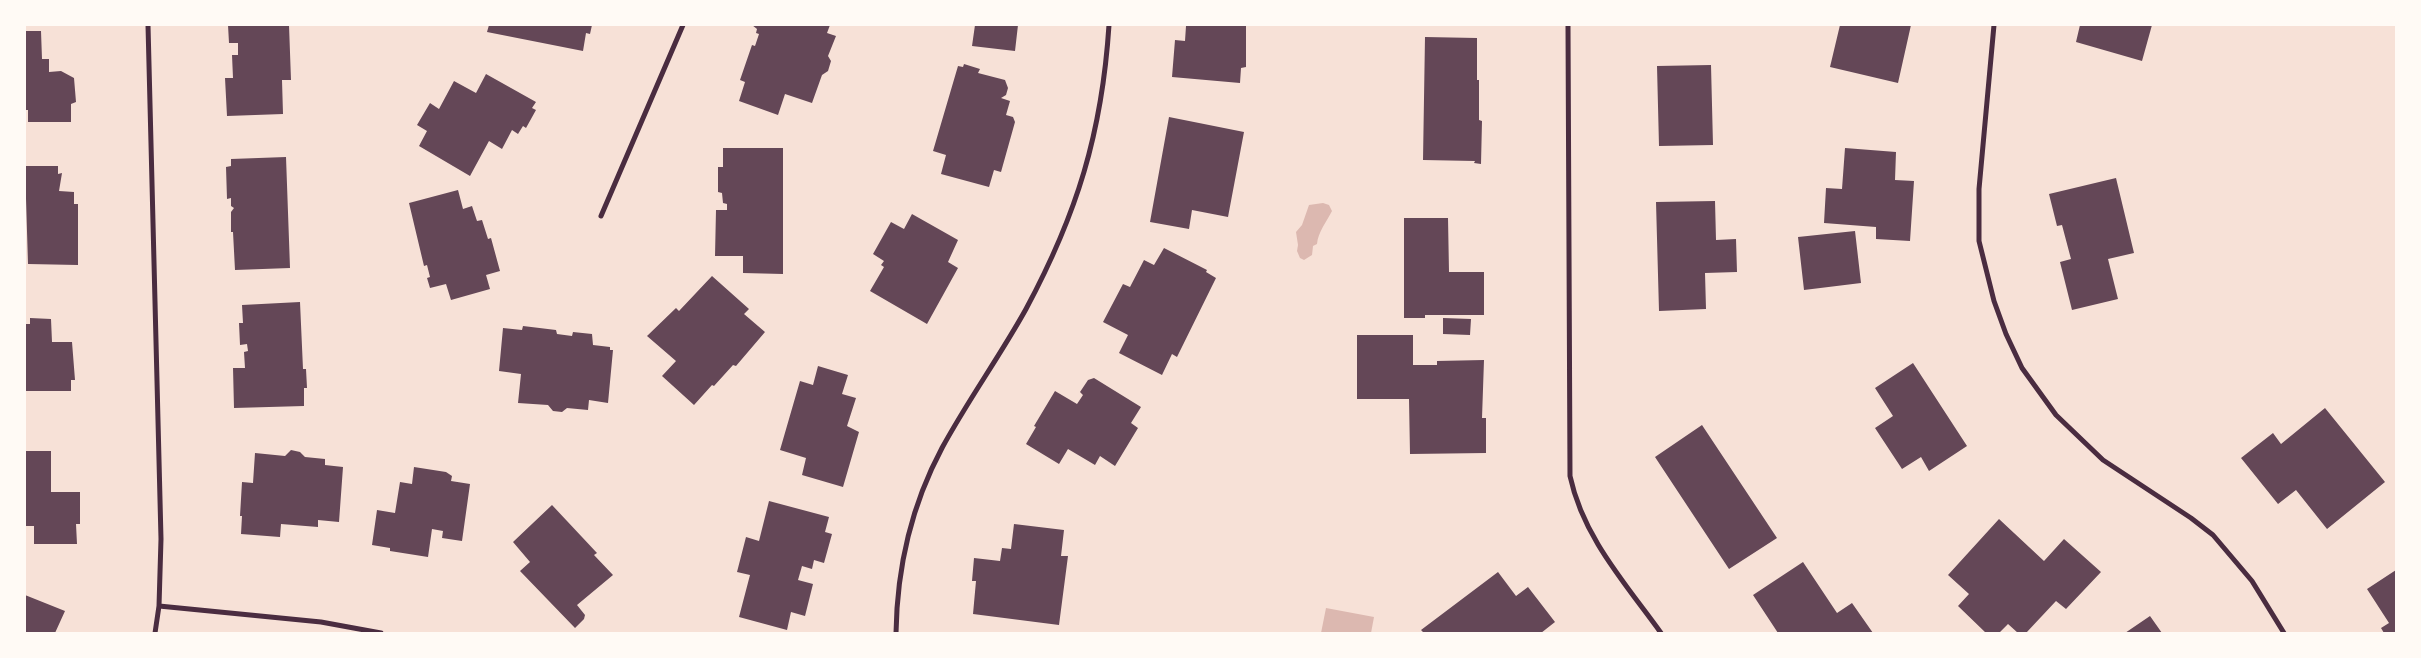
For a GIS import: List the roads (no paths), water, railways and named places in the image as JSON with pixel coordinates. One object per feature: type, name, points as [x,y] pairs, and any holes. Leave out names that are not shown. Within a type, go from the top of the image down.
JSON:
[{"type":"street","points":[[148,25],[161,539],[159,606],[155,633]]},
{"type":"street","points":[[601,216],[683,25]]},
{"type":"street","points":[[896,633],[896,602],[901,560],[911,521],[926,483],[942,449],[1025,310],[1071,216],[1087,166],[1098,117],[1106,70],[1109,25]]},
{"type":"street","points":[[1568,25],[1570,476],[1577,504],[1592,538],[1661,633]]},
{"type":"street","points":[[1994,25],[1979,197],[1979,241],[1994,301],[2014,351],[2040,395],[2079,438],[2104,460],[2192,518],[2224,547],[2252,582],[2284,633]]},
{"type":"street","points":[[159,606],[321,622],[381,633]]}]
